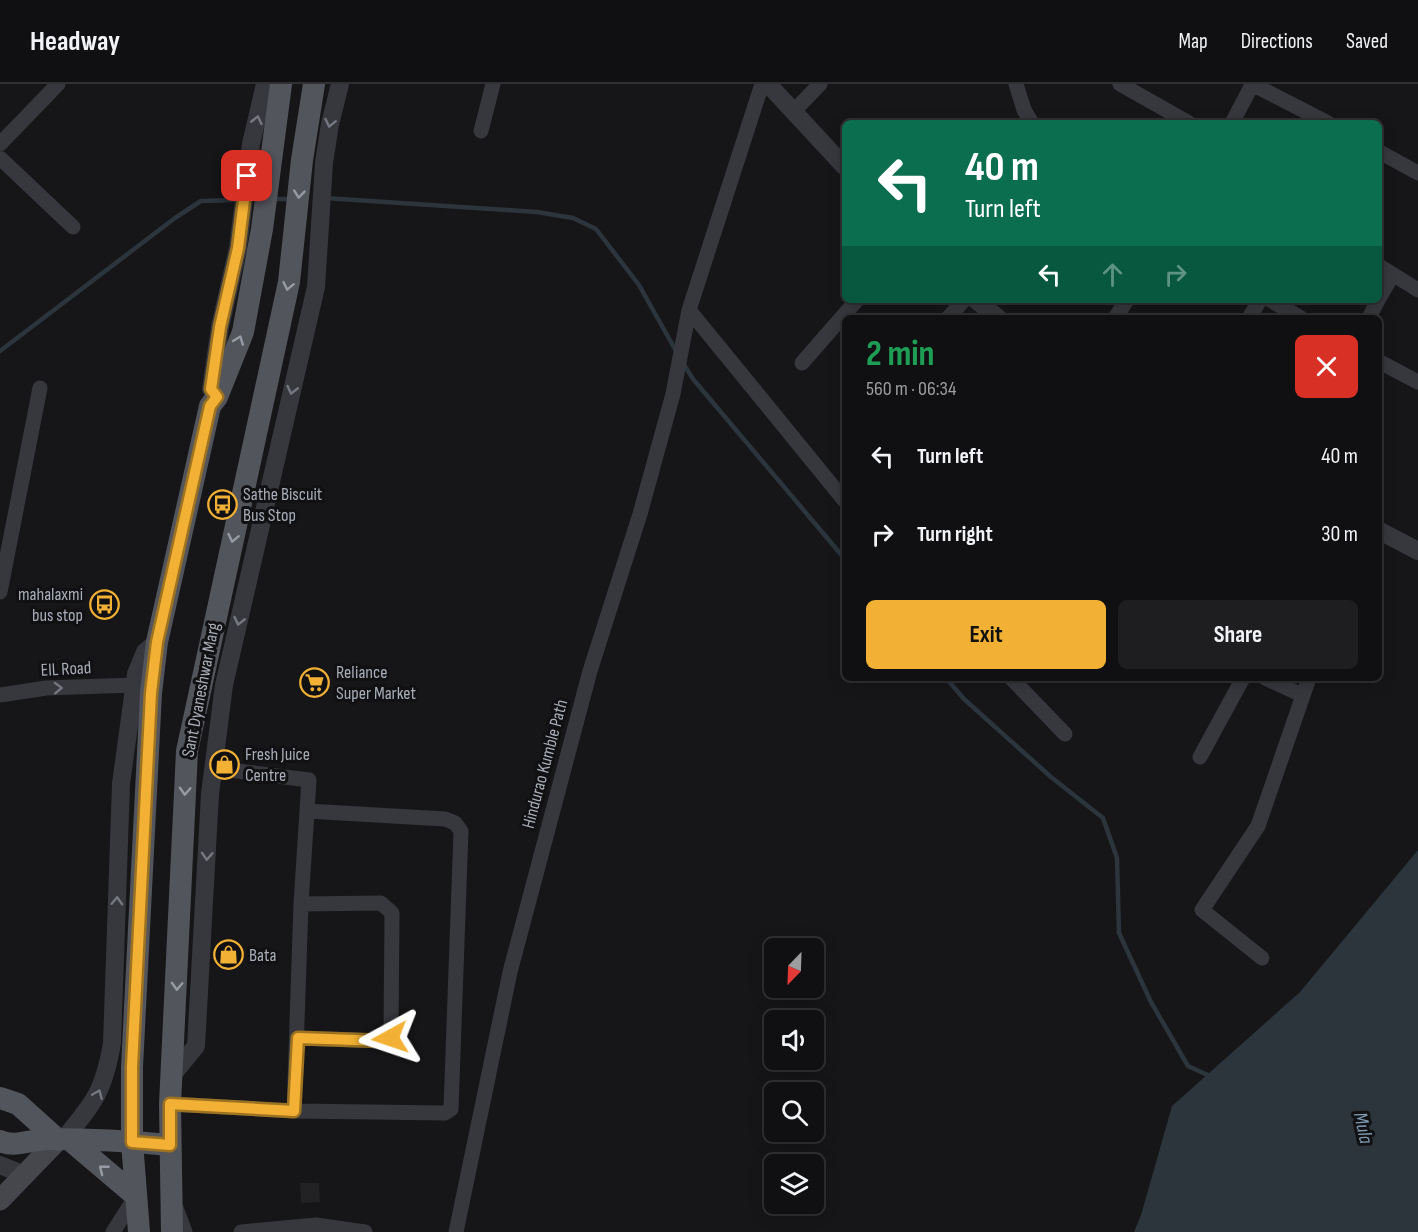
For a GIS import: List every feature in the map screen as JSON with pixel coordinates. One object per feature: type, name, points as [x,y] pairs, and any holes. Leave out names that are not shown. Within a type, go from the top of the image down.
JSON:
[{"type":"main road","points":[[139,1232],[132,1142],[132,1067],[144,875],[146,769],[157,642],[210,406],[217,397],[243,332],[262,229],[260,159],[281,84]]},
{"type":"main road","points":[[313,162],[314,84]]},
{"type":"main road","name":"Sant Dyaneshwar Marg","points":[[172,1232],[170,1104],[187,751],[289,282],[295,228],[313,162]]},
{"type":"main road","points":[[0,1098],[18,1104],[136,1196]]},
{"type":"main road","points":[[0,1141],[9,1145],[30,1140],[64,1140],[170,1145]]},
{"type":"main road","points":[[0,1200],[64,1140]]},
{"type":"street","points":[[0,144],[58,84]]},
{"type":"street","points":[[217,397],[211,389],[216,351],[238,248],[242,216],[260,159],[265,84]]},
{"type":"street","points":[[173,1074],[196,1046],[213,768],[225,685],[316,287],[321,230],[313,162],[330,124],[340,84]]},
{"type":"street","points":[[481,131],[493,84]]},
{"type":"street","name":"Hindurao Kumble Path","points":[[456,1232],[513,961],[590,671],[640,514],[673,394],[688,310],[762,84]]},
{"type":"street","points":[[768,84],[842,164]]},
{"type":"street","points":[[793,112],[820,84]]},
{"type":"street","points":[[1016,84],[1024,110],[1030,120]]},
{"type":"street","points":[[1120,84],[1184,120]]},
{"type":"street","points":[[1234,120],[1252,85],[1322,120]]},
{"type":"street","points":[[1382,153],[1418,173]]},
{"type":"street","points":[[0,158],[73,226]]},
{"type":"street","points":[[1382,268],[1418,290]]},
{"type":"street","points":[[1382,293],[1392,276]]},
{"type":"street","points":[[844,315],[854,303]]},
{"type":"street","points":[[951,315],[961,303]]},
{"type":"street","points":[[980,303],[994,315]]},
{"type":"street","points":[[1275,303],[1296,315]]},
{"type":"street","points":[[688,310],[842,498]]},
{"type":"street","points":[[802,363],[842,317]]},
{"type":"street","points":[[1382,363],[1418,382]]},
{"type":"street","points":[[0,592],[4,547],[40,388]]},
{"type":"street","points":[[1382,532],[1418,551]]},
{"type":"street","points":[[64,1140],[95,1102],[108,1069],[112,1043],[121,784],[139,662],[157,642]]},
{"type":"street","points":[[1014,681],[1065,734]]},
{"type":"street","points":[[1200,757],[1241,681]]},
{"type":"street","points":[[1272,681],[1302,695]]},
{"type":"street","points":[[1262,958],[1202,910],[1257,826],[1308,681]]},
{"type":"street","name":"EIL Road","points":[[0,694],[46,688],[135,685]]},
{"type":"street","points":[[213,768],[309,780],[301,904],[294,1111]]},
{"type":"street","points":[[170,1104],[294,1111],[445,1113],[451,1109],[461,831],[455,823],[445,819],[307,811]]},
{"type":"street","points":[[298,1038],[384,1041],[390,1038],[391,1031],[392,913],[388,907],[381,903],[301,904]]},
{"type":"street","points":[[0,1165],[25,1175]]},
{"type":"street","points":[[113,1232],[136,1196]]},
{"type":"street","points":[[171,1196],[185,1232]]},
{"type":"street","points":[[241,1232],[316,1225],[365,1232]]},
{"type":"shaded area","points":[[300,1183],[319,1183],[320,1202],[301,1203]]},
{"type":"water","name":"Mula","points":[[1418,850],[1418,1232],[1134,1232],[1172,1106],[1300,992]]},
{"type":"waterway","points":[[325,198],[537,212],[573,218],[596,229],[639,285],[676,351]]},
{"type":"waterway","points":[[274,199],[292,199]]},
{"type":"waterway","points":[[0,351],[175,218],[201,201],[238,200]]},
{"type":"waterway","points":[[683,363],[693,379],[842,556]]},
{"type":"waterway","points":[[949,681],[964,699],[1051,777],[1103,818],[1117,858],[1119,933],[1151,1002],[1188,1066],[1212,1077]]},
{"type":"place","name":"Sathe Biscuit Bus Stop","points":[[222,504]]},
{"type":"place","name":"mahalaxmi bus stop","points":[[104,604]]},
{"type":"place","name":"Reliance Super Market","points":[[315,682]]},
{"type":"place","name":"Fresh Juice Centre","points":[[224,764]]},
{"type":"place","name":"Bata","points":[[228,955]]},
{"type":"route","points":[[247,176],[238,248],[216,351],[211,389],[212,394],[217,397],[210,406],[157,642],[148,717],[144,875],[132,1067],[132,1142],[170,1145],[170,1104],[294,1111],[298,1038],[384,1041],[390,1038]]}]
